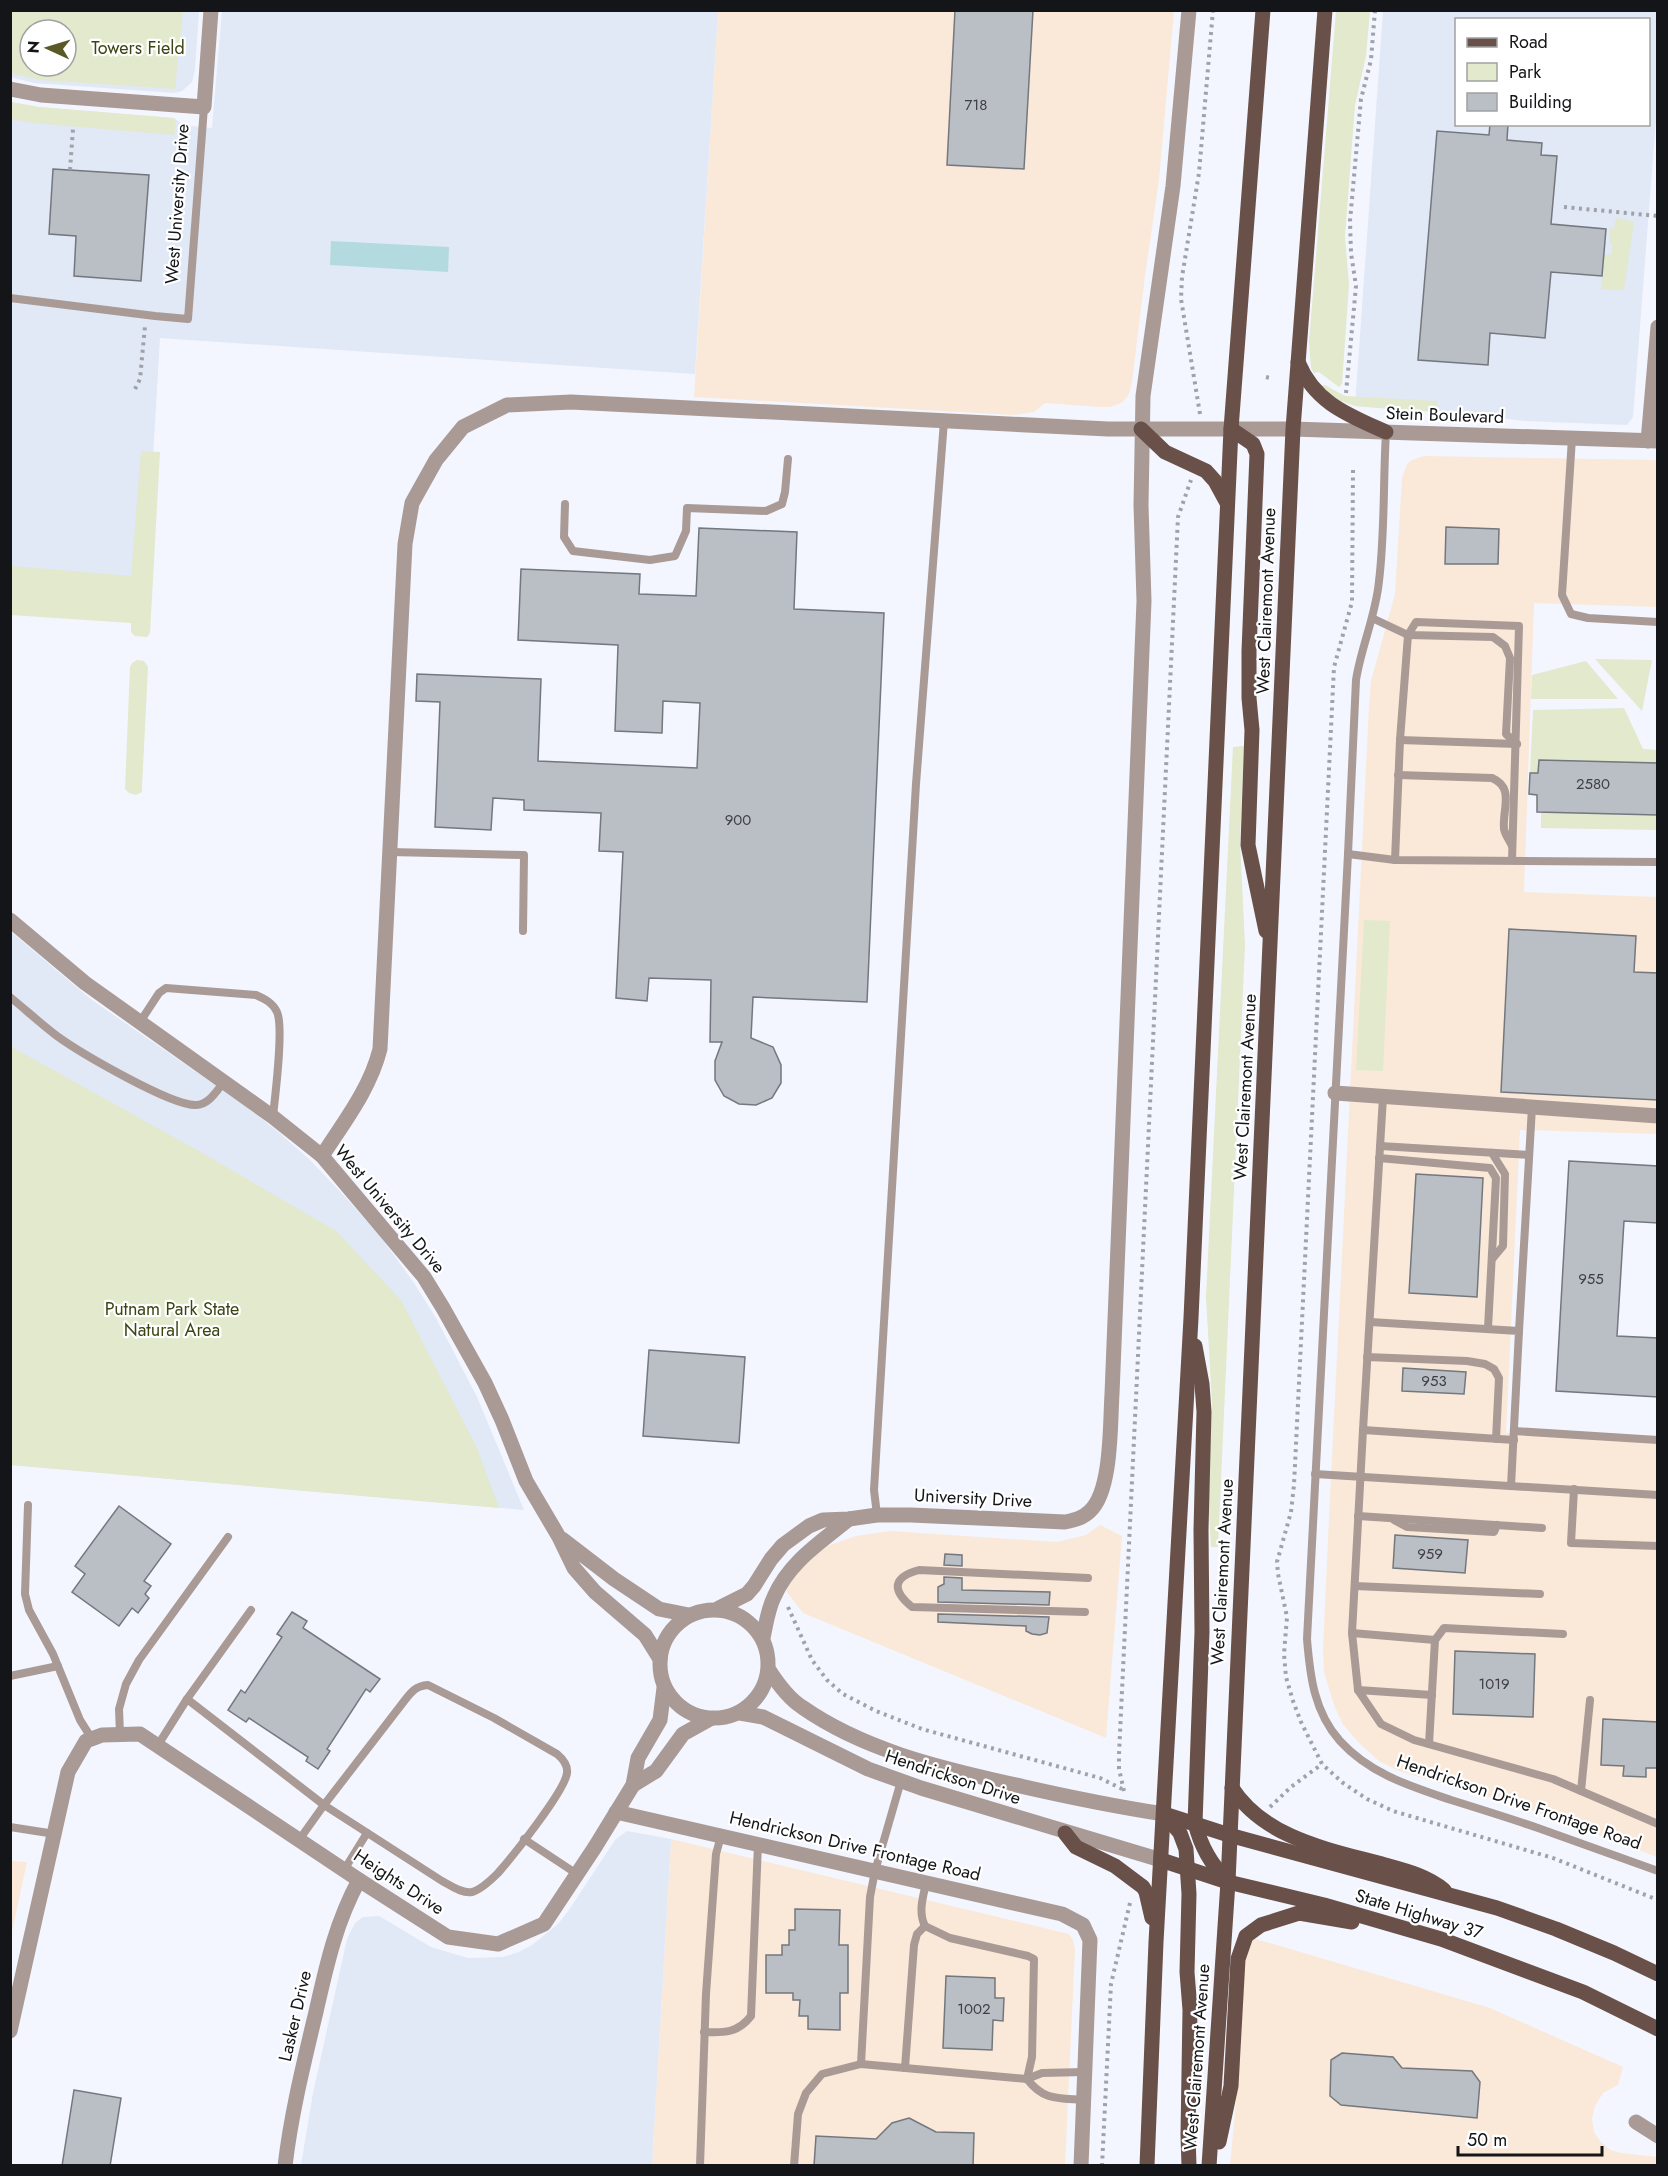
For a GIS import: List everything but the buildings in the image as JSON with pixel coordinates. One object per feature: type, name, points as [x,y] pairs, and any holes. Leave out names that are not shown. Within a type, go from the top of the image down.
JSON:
[{"type":"main road","points":[[1147,2166],[1156,1942],[1191,1318],[1231,429],[1263,10]]},
{"type":"main road","name":"West Clairemont Avenue","points":[[1211,2166],[1228,1882],[1293,429],[1325,10]]},
{"type":"main road","points":[[1297,359],[1305,378],[1318,394],[1338,408],[1386,432]]},
{"type":"main road","points":[[1141,429],[1165,452],[1209,474],[1228,505]]},
{"type":"main road","points":[[1231,429],[1253,444],[1257,454],[1249,651],[1252,730],[1248,844],[1270,951]]},
{"type":"main road","points":[[1191,1318],[1202,1384],[1204,1412],[1201,1530],[1202,1632],[1195,1823],[1199,1840],[1207,1856],[1228,1882]]},
{"type":"main road","points":[[1232,1788],[1240,1802],[1272,1826],[1294,1838],[1414,1873],[1431,1880],[1451,1896]]},
{"type":"main road","points":[[1164,1814],[1180,1833],[1186,1849],[1189,1894],[1187,1972],[1190,2010],[1189,2166]]},
{"type":"main road","name":"State Highway 37","points":[[1164,1814],[1229,1835],[1497,1908],[1556,1929],[1658,1974]]},
{"type":"main road","points":[[1065,1833],[1076,1846],[1115,1866],[1146,1892],[1156,1942]]},
{"type":"main road","name":"State Highway 37","points":[[1161,1860],[1228,1882],[1324,1905],[1441,1939],[1546,1977],[1602,2001],[1658,2029]]},
{"type":"main road","points":[[1211,2166],[1231,2086],[1238,1959],[1246,1936],[1261,1925],[1299,1913],[1412,1931]]},
{"type":"street","points":[[204,107],[211,10]]},
{"type":"street","points":[[1141,429],[1144,382],[1173,186],[1189,10]]},
{"type":"street","name":"West University Drive","points":[[10,89],[41,95],[204,107]]},
{"type":"street","points":[[1653,441],[1658,327]]},
{"type":"street","name":"Stein Boulevard","points":[[322,1156],[367,1086],[376,1067],[380,1050],[398,653],[407,533],[412,503],[436,460],[463,427],[507,405],[571,402],[1141,429],[1293,429],[1653,441]]},
{"type":"street","name":"University Drive","points":[[718,1608],[747,1594],[771,1559],[795,1535],[823,1520],[849,1520],[877,1515],[911,1515],[1065,1522],[1082,1518],[1092,1510],[1100,1498],[1106,1478],[1112,1394],[1144,601],[1141,429]]},
{"type":"street","name":"West University Drive","points":[[10,920],[85,983],[273,1117],[322,1156],[423,1277],[443,1308],[486,1383],[526,1481],[560,1537],[574,1568],[595,1592],[645,1635],[660,1659]]},
{"type":"street","points":[[1335,1093],[1658,1116]]},
{"type":"street","name":"University Drive","points":[[764,1638],[773,1597],[784,1579],[797,1562],[849,1520]]},
{"type":"street","name":"West University Drive","points":[[560,1537],[614,1579],[659,1609],[689,1615]]},
{"type":"street","points":[[718,1608],[737,1614],[764,1638],[769,1670],[765,1686],[754,1702],[740,1713],[710,1719],[693,1714],[676,1704],[664,1688],[660,1674],[660,1659],[665,1640],[675,1626],[689,1615],[718,1608]]},
{"type":"street","name":"Hendrickson Drive","points":[[769,1670],[779,1686],[801,1707],[852,1735],[890,1751],[945,1769],[1128,1809],[1164,1814]]},
{"type":"street","name":"Heights Drive","points":[[97,1737],[140,1734],[448,1937],[498,1944],[544,1924],[577,1874],[633,1785],[638,1758],[660,1720],[664,1688]]},
{"type":"street","name":"Hendrickson Drive","points":[[740,1713],[763,1716],[868,1769],[901,1781],[1065,1833],[1161,1860]]},
{"type":"street","name":"Heights Drive","points":[[633,1785],[656,1771],[683,1734],[710,1719]]},
{"type":"street","points":[[10,2031],[68,1772],[86,1741],[97,1737]]},
{"type":"street","name":"Hendrickson Drive Frontage Road","points":[[616,1812],[1062,1914],[1083,1925],[1090,1940],[1085,2072]]},
{"type":"street","name":"Lasker Drive","points":[[285,2166],[290,2125],[334,1935],[359,1880]]},
{"type":"street","points":[[1081,2166],[1085,2072]]},
{"type":"street","points":[[1636,2122],[1658,2136]]},
{"type":"lane","name":"West University Drive","points":[[155,316],[188,319],[204,107]]},
{"type":"lane","points":[[10,298],[155,316]]},
{"type":"lane","points":[[877,1515],[874,1490],[916,783],[945,421]]},
{"type":"lane","name":"Hendrickson Drive Frontage Road","points":[[1386,432],[1379,581],[1372,618],[1360,654],[1356,680],[1307,1639],[1310,1678],[1317,1702],[1327,1722],[1339,1739],[1371,1768],[1414,1788],[1539,1828],[1658,1871]]},
{"type":"lane","points":[[1572,438],[1562,595],[1571,614],[1588,618],[1658,622]]},
{"type":"lane","points":[[565,504],[564,537],[573,551],[650,560],[675,556],[686,531],[687,508],[765,511],[782,504],[788,459]]},
{"type":"lane","points":[[1372,618],[1408,635],[1493,637],[1505,646],[1510,658],[1506,734],[1517,744]]},
{"type":"lane","points":[[1395,860],[1400,740],[1408,635],[1416,622],[1520,626],[1512,860]]},
{"type":"lane","points":[[1400,740],[1517,744]]},
{"type":"lane","points":[[1398,775],[1492,778],[1501,782],[1506,789],[1504,831],[1513,848]]},
{"type":"lane","points":[[390,852],[524,855],[522,931]]},
{"type":"lane","points":[[1348,854],[1395,860],[1658,862]]},
{"type":"lane","points":[[140,1022],[159,993],[166,988],[256,995],[268,1000],[278,1013],[279,1036],[273,1117]]},
{"type":"lane","points":[[10,997],[57,1036],[164,1096],[197,1106],[205,1103],[223,1083]]},
{"type":"lane","points":[[1383,1097],[1352,1634],[1358,1690],[1381,1724],[1414,1740],[1553,1779],[1658,1824]]},
{"type":"lane","points":[[1510,1486],[1532,1107]]},
{"type":"lane","points":[[1380,1146],[1530,1155]]},
{"type":"lane","points":[[1492,1152],[1505,1173],[1503,1246],[1492,1260]]},
{"type":"lane","points":[[1379,1158],[1490,1168],[1496,1178],[1488,1329]]},
{"type":"lane","points":[[1370,1322],[1519,1331]]},
{"type":"lane","points":[[1367,1357],[1467,1361],[1485,1364],[1494,1370],[1499,1378],[1496,1439]]},
{"type":"lane","points":[[1362,1430],[1514,1440]]},
{"type":"lane","points":[[1514,1431],[1658,1440]]},
{"type":"lane","points":[[1315,1474],[1658,1495]]},
{"type":"lane","points":[[1574,1489],[1571,1543],[1658,1546]]},
{"type":"lane","points":[[28,1505],[25,1594],[29,1610],[58,1666],[80,1720],[97,1737]]},
{"type":"lane","points":[[1358,1516],[1542,1528]]},
{"type":"lane","points":[[120,1734],[119,1709],[126,1684],[139,1660],[228,1537]]},
{"type":"lane","points":[[1085,1612],[912,1607],[897,1592],[899,1582],[905,1574],[920,1570],[1088,1578]]},
{"type":"lane","points":[[1355,1586],[1540,1593]]},
{"type":"lane","points":[[158,1745],[251,1610]]},
{"type":"lane","points":[[1429,1744],[1435,1640],[1444,1628],[1563,1635]]},
{"type":"lane","points":[[1352,1634],[1435,1640]]},
{"type":"lane","points":[[10,1676],[58,1666]]},
{"type":"lane","points":[[187,1700],[324,1805],[442,1881],[470,1893],[496,1875],[560,1792],[568,1773],[565,1761],[557,1754],[494,1718],[428,1685],[421,1686],[413,1689],[324,1805],[299,1840]]},
{"type":"lane","points":[[1358,1690],[1432,1695]]},
{"type":"lane","points":[[1581,1791],[1590,1700]]},
{"type":"lane","points":[[861,2064],[868,1919],[875,1871],[901,1781]]},
{"type":"lane","points":[[10,1827],[55,1834]]},
{"type":"lane","points":[[344,1870],[367,1833]]},
{"type":"lane","points":[[700,2166],[704,2032],[716,1854],[721,1836]]},
{"type":"lane","points":[[524,1839],[577,1874]]},
{"type":"lane","points":[[704,2032],[728,2033],[741,2027],[751,2016],[758,1844]]},
{"type":"lane","points":[[926,1882],[921,1903],[925,1926],[950,1938],[1034,1959],[1032,2057],[1027,2079]]},
{"type":"lane","points":[[905,2068],[914,1945],[917,1934],[925,1926]]},
{"type":"lane","points":[[794,2166],[798,2114],[806,2093],[822,2074],[861,2064],[1027,2079],[1042,2073],[1085,2072]]},
{"type":"lane","points":[[1027,2079],[1039,2093],[1047,2097],[1084,2100]]},
{"type":"path","points":[[1201,429],[1199,399],[1181,299],[1182,278],[1199,173],[1213,10]]},
{"type":"path","points":[[1346,393],[1356,286],[1351,253],[1350,221],[1361,99],[1371,60],[1375,10]]},
{"type":"path","points":[[70,170],[73,129]]},
{"type":"path","points":[[1564,207],[1658,216]]},
{"type":"path","points":[[135,389],[140,379],[144,327],[155,316]]},
{"type":"path","points":[[1128,1809],[1119,1769],[1119,1754],[1178,517],[1196,466]]},
{"type":"path","points":[[1353,470],[1352,602],[1334,668],[1294,1485],[1291,1512],[1277,1562],[1287,1617],[1284,1654],[1286,1677],[1300,1722],[1322,1764],[1351,1789],[1367,1799],[1394,1811],[1553,1858],[1658,1900]]},
{"type":"path","points":[[773,1597],[790,1609],[812,1660],[827,1680],[843,1694],[876,1711],[922,1729],[1100,1778],[1124,1790]]},
{"type":"path","points":[[1264,1811],[1322,1764]]},
{"type":"path","points":[[1102,2166],[1112,1984],[1130,1904],[1131,1878]]},
{"type":"shaded area","name":"Towers Field","points":[[11,11],[199,11],[195,70],[192,82],[182,91],[174,93],[34,83],[11,77]]},
{"type":"shaded area","points":[[222,11],[718,11],[695,374],[160,338],[144,610],[11,601],[10,102],[39,107],[174,118],[184,125],[212,128]]},
{"type":"shaded area","points":[[718,11],[1174,11],[1159,180],[1132,382],[1129,394],[1123,402],[1111,407],[1045,403],[1034,412],[1014,415],[694,397]]},
{"type":"shaded area","points":[[1383,11],[1657,11],[1657,106],[1633,417],[1627,425],[1523,421],[1466,413],[1355,406]]},
{"type":"shaded area","points":[[1424,456],[1657,460],[1657,607],[1534,603],[1524,892],[1657,897],[1657,1134],[1520,1130],[1506,1433],[1657,1442],[1657,1857],[1523,1807],[1399,1771],[1379,1761],[1342,1723],[1324,1672],[1328,1539],[1371,681],[1395,594],[1402,478],[1407,464]]},
{"type":"shaded area","name":"Putnam Park State Natural Area","points":[[10,931],[92,1000],[241,1103],[276,1130],[310,1160],[380,1236],[436,1318],[477,1397],[524,1510],[11,1465]]},
{"type":"shaded area","points":[[1100,1525],[1122,1536],[1106,1738],[803,1613],[786,1591],[798,1571],[827,1546],[856,1536],[890,1531],[1057,1542],[1086,1535]]},
{"type":"shaded area","points":[[627,1831],[671,1839],[652,2165],[301,2165],[313,2093],[347,1939],[355,1923],[363,1917],[379,1916],[431,1947],[468,1958],[503,1957],[519,1952],[532,1945],[558,1924],[615,1840]]},
{"type":"shaded area","points":[[671,1839],[1069,1934],[1075,1949],[1065,2165],[652,2166]]},
{"type":"shaded area","points":[[10,1861],[27,1862],[11,1936]]},
{"type":"shaded area","points":[[1246,1936],[1490,2008],[1623,2067],[1618,2085],[1603,2093],[1595,2106],[1592,2119],[1594,2132],[1610,2150],[1658,2157],[1657,2166],[1230,2166],[1240,2057]]},
{"type":"green space","name":"Towers Field","points":[[10,11],[183,11],[175,89],[33,78],[78,78],[78,18],[18,18],[18,75],[11,73]]},
{"type":"green space","points":[[1336,11],[1370,11],[1366,56],[1355,105],[1345,236],[1349,285],[1342,384],[1339,387],[1319,372],[1314,373],[1311,368],[1309,342]]},
{"type":"green space","points":[[11,102],[39,107],[174,118],[176,122],[174,135],[33,123],[11,119]]},
{"type":"green space","points":[[1616,218],[1634,222],[1624,290],[1601,290],[1604,255],[1612,254],[1612,244],[1609,240],[1610,228],[1614,229]]},
{"type":"green space","points":[[1325,385],[1345,396],[1437,401],[1437,412],[1355,406],[1338,400],[1320,386]]},
{"type":"green space","points":[[141,451],[160,452],[150,633],[147,637],[135,636],[131,632],[131,623],[11,615],[11,566],[131,576]]},
{"type":"green space","points":[[1595,659],[1652,660],[1642,711]]},
{"type":"green space","points":[[137,660],[144,661],[148,667],[142,792],[136,795],[125,789],[130,667]]},
{"type":"green space","points":[[1586,661],[1618,699],[1531,699],[1532,675]]},
{"type":"green space","points":[[1624,708],[1643,749],[1657,750],[1657,763],[1539,760],[1538,773],[1530,773],[1533,710]]},
{"type":"green space","points":[[1244,746],[1240,841],[1245,945],[1218,1547],[1211,1547],[1208,1496],[1212,1403],[1206,1297],[1233,747]]},
{"type":"green space","points":[[1541,812],[1657,815],[1657,830],[1541,828]]},
{"type":"green space","points":[[1364,920],[1390,921],[1383,1071],[1356,1070]]},
{"type":"green space","name":"Putnam Park State Natural Area","points":[[10,1046],[204,1154],[336,1231],[401,1300],[477,1448],[499,1508],[11,1465]]},
{"type":"water","points":[[331,241],[449,247],[448,272],[330,265]]}]
